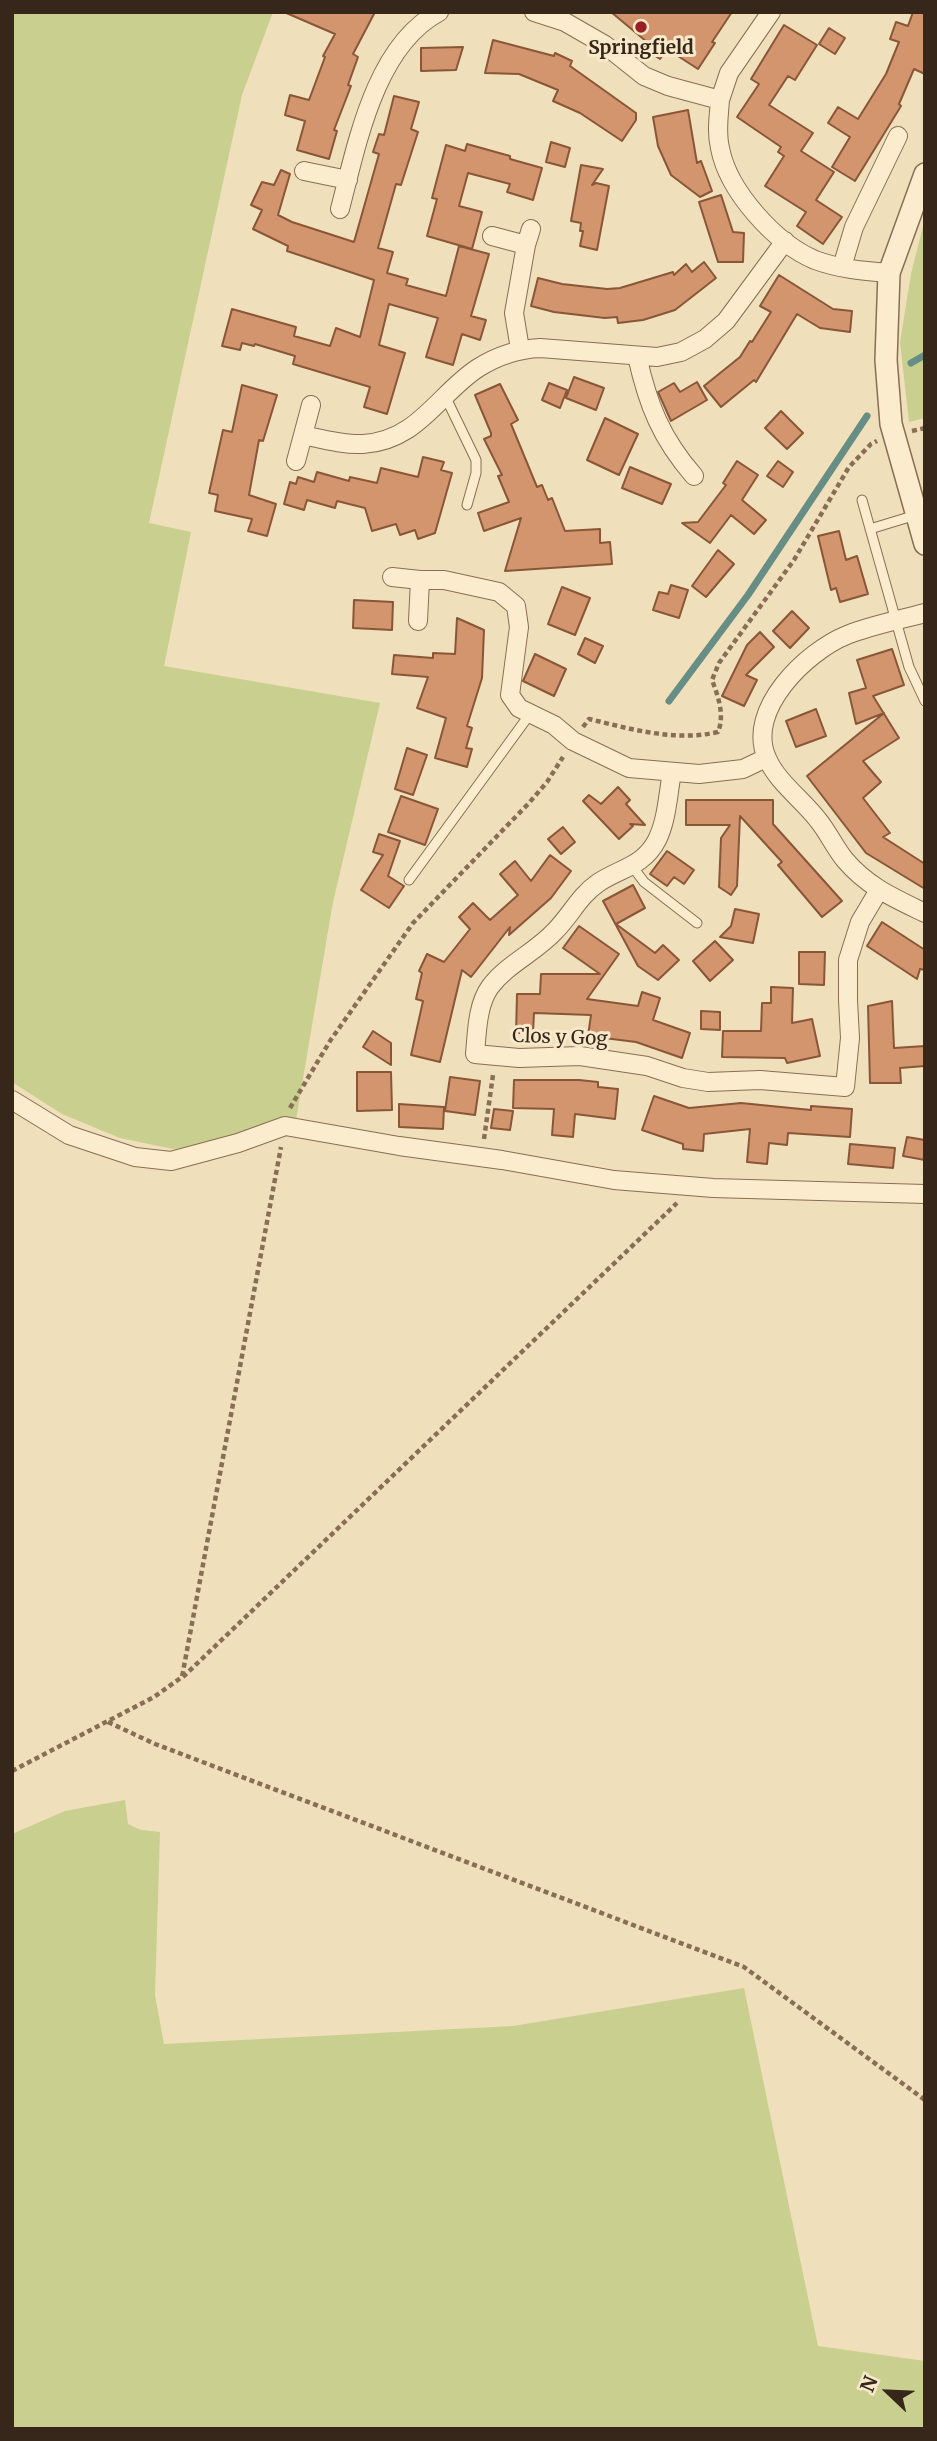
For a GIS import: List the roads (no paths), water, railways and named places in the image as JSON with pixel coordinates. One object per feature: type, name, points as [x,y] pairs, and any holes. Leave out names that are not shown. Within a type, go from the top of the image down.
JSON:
[{"type":"street","points":[[340,209],[372,98],[383,75],[399,48],[422,21],[439,12]]},
{"type":"street","points":[[534,12],[565,22],[604,46],[644,76],[668,86],[720,100]]},
{"type":"street","points":[[771,12],[729,73],[720,100],[719,147],[727,169],[754,212],[785,241],[814,259],[842,267],[889,272]]},
{"type":"street","points":[[842,267],[854,227],[898,136]]},
{"type":"street","points":[[304,171],[348,180]]},
{"type":"street","points":[[925,174],[889,272],[886,359],[893,435],[925,544]]},
{"type":"street","points":[[492,236],[528,237],[514,313],[520,349]]},
{"type":"street","points":[[303,435],[362,444],[383,439],[413,425],[477,368],[520,349],[657,357],[681,352],[705,339],[726,321],[745,299],[785,241]]},
{"type":"street","points":[[638,356],[646,396],[661,432],[694,476]]},
{"type":"street","points":[[296,461],[311,405]]},
{"type":"street","points":[[392,577],[444,580],[499,592],[516,606],[519,627],[510,695],[519,708],[554,724],[573,741],[629,768],[672,772],[699,774],[743,769],[766,758]]},
{"type":"street","points":[[418,621],[420,580]]},
{"type":"street","points":[[925,613],[847,635],[825,646],[784,683],[773,700],[763,732],[766,758],[818,820],[845,860],[878,891],[925,913]]},
{"type":"street","name":"Clos y Gog","points":[[672,772],[666,813],[657,840],[641,861],[598,883],[579,899],[556,931],[508,969],[489,988],[477,1028],[475,1054],[519,1058],[580,1056],[647,1066],[683,1078],[708,1082],[760,1080],[845,1087],[850,1038],[848,960],[860,922],[878,891]]},
{"type":"street","points":[[12,1100],[69,1136],[135,1157],[171,1161],[238,1143],[285,1125],[614,1180],[695,1186],[925,1194]]},
{"type":"lane","points":[[446,398],[476,460],[476,473],[467,505]]},
{"type":"lane","points":[[862,500],[909,667],[925,701]]},
{"type":"lane","points":[[870,529],[916,513]]},
{"type":"lane","points":[[409,880],[530,714]]},
{"type":"lane","points":[[632,866],[644,882],[697,923]]},
{"type":"waterway","points":[[911,363],[925,355]]},
{"type":"waterway","points":[[669,701],[748,595],[867,416]]},
{"type":"place","name":"Springfield","points":[[641,27]]}]
